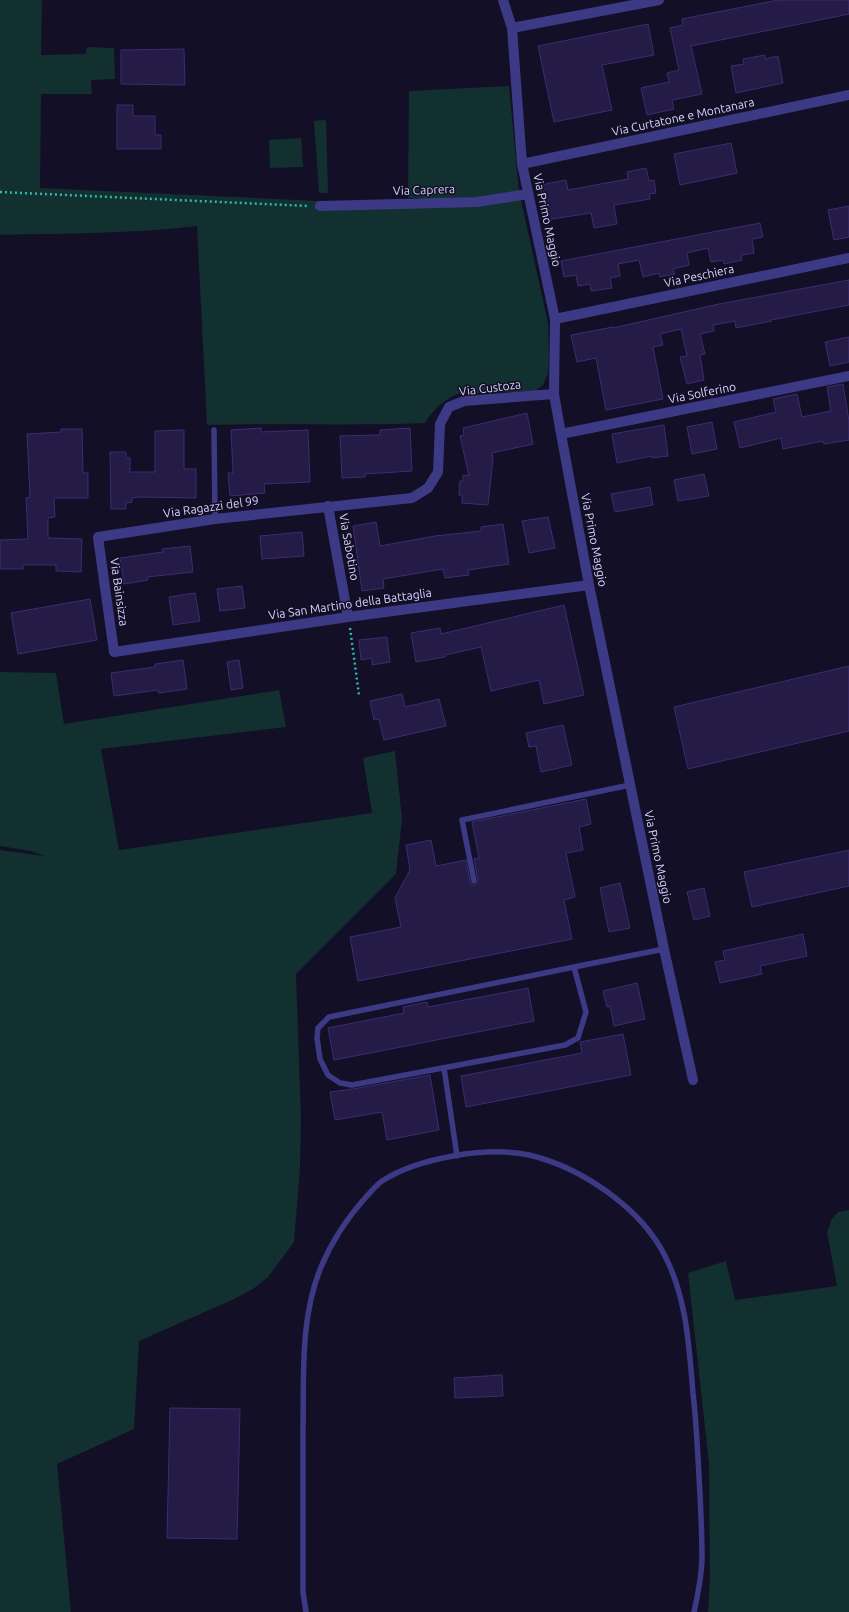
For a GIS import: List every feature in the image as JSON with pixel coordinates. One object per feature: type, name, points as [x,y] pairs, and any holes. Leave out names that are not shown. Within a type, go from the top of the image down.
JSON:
[{"type":"street","name":"Via Primo Maggio","points":[[504,0],[512,28],[522,164],[555,319],[554,394],[589,584],[664,949],[693,1080]]},
{"type":"street","points":[[512,28],[660,0]]},
{"type":"street","name":"Via Curtatone e Montanara","points":[[522,164],[849,95]]},
{"type":"street","name":"Via Caprera","points":[[320,206],[477,202],[528,194]]},
{"type":"street","name":"Via Peschiera","points":[[555,319],[849,258]]},
{"type":"street","name":"Via Solferino","points":[[561,434],[849,376]]},
{"type":"street","name":"Via Custoza","points":[[440,424],[449,407],[464,402],[554,394]]},
{"type":"street","name":"Via Ragazzi del 99","points":[[98,537],[215,519],[412,498],[428,488],[438,472],[440,424]]},
{"type":"street","name":"Via Sabotino","points":[[328,506],[348,617]]},
{"type":"street","name":"Via Bainsizza","points":[[98,537],[114,652]]},
{"type":"street","name":"Via San Martino della Battaglia","points":[[114,652],[348,617],[589,584]]},
{"type":"lane","points":[[214,430],[215,519]]},
{"type":"lane","points":[[474,880],[462,820],[630,785]]},
{"type":"lane","points":[[574,967],[586,1012],[578,1038],[565,1045],[352,1085],[340,1083],[328,1075],[320,1059],[317,1038],[318,1028],[329,1017],[574,967],[664,949]]},
{"type":"lane","points":[[444,1068],[457,1156]]},
{"type":"lane","points":[[306,1612],[302,1592],[304,1364],[308,1308],[321,1268],[340,1229],[379,1183],[403,1169],[431,1160],[492,1152],[527,1155],[556,1163],[588,1180],[626,1207],[648,1230],[665,1256],[677,1286],[686,1324],[698,1436],[702,1559],[694,1612]]},
{"type":"path","points":[[0,192],[320,206]]},
{"type":"path","points":[[348,617],[359,694]]},
{"type":"green space","points":[[0,0],[42,0],[41,55],[86,54],[87,47],[114,48],[115,79],[91,80],[92,94],[41,94],[40,188],[362,203],[521,200],[548,323],[548,374],[543,385],[536,391],[457,394],[438,406],[425,423],[207,425],[197,226],[124,232],[0,235]]},
{"type":"green space","points":[[509,86],[519,192],[474,199],[408,198],[409,91]]},
{"type":"green space","points":[[326,120],[328,193],[319,193],[314,121]]},
{"type":"green space","points":[[301,138],[303,167],[270,168],[269,140]]},
{"type":"green space","points":[[0,672],[56,673],[64,724],[279,690],[286,727],[101,749],[119,850],[372,813],[363,758],[395,751],[402,819],[396,874],[296,974],[301,1117],[300,1168],[294,1242],[268,1277],[253,1289],[234,1299],[139,1341],[134,1429],[57,1464],[71,1612],[0,1612],[0,850],[44,856],[31,851],[0,846]]},
{"type":"green space","points":[[849,1210],[849,1612],[708,1612],[710,1577],[709,1464],[688,1273],[726,1261],[735,1300],[837,1286],[827,1232],[832,1219],[838,1212]]},
{"type":"building","points":[[778,0],[849,0],[849,14],[691,46],[702,94],[672,100],[674,109],[647,115],[641,88],[669,82],[667,73],[679,70],[670,28],[683,25],[682,19]]},
{"type":"building","points":[[648,24],[654,55],[602,65],[612,110],[554,122],[538,46]]},
{"type":"building","points":[[184,49],[185,85],[121,84],[121,50]]},
{"type":"building","points":[[765,55],[765,59],[778,56],[783,83],[736,93],[731,66],[744,64],[743,59]]},
{"type":"building","points":[[117,105],[133,105],[133,116],[155,116],[155,135],[161,135],[161,149],[117,149]]},
{"type":"building","points":[[731,143],[737,173],[680,185],[674,154]]},
{"type":"building","points":[[646,168],[649,181],[654,180],[656,193],[649,194],[650,199],[614,205],[617,224],[594,228],[591,213],[546,220],[540,185],[566,180],[568,190],[628,179],[627,172]]},
{"type":"building","points":[[849,206],[849,237],[834,240],[828,210]]},
{"type":"building","points":[[760,223],[763,237],[752,239],[754,253],[741,255],[742,260],[724,264],[723,260],[711,262],[708,248],[687,253],[689,265],[673,269],[675,274],[660,277],[659,273],[643,277],[639,260],[618,264],[620,276],[610,278],[612,288],[591,291],[590,284],[578,286],[576,275],[564,277],[561,261]]},
{"type":"building","points":[[849,280],[849,305],[736,328],[735,321],[713,325],[714,331],[700,334],[705,354],[700,355],[704,380],[687,384],[680,357],[687,356],[681,329],[660,334],[663,345],[653,347],[663,399],[606,410],[596,358],[577,362],[571,335],[613,328],[719,304]]},
{"type":"building","points":[[849,337],[849,362],[830,366],[825,342]]},
{"type":"building","points":[[843,384],[849,421],[849,440],[824,444],[823,441],[783,449],[781,438],[740,448],[734,422],[776,412],[773,399],[797,394],[802,417],[831,411],[827,387]]},
{"type":"building","points":[[527,413],[533,444],[492,453],[493,458],[488,505],[462,503],[462,495],[459,495],[460,481],[463,481],[463,475],[469,476],[460,436],[464,435],[463,428]]},
{"type":"building","points":[[712,422],[717,449],[692,454],[687,427]]},
{"type":"building","points":[[664,425],[668,456],[652,458],[652,456],[617,463],[612,434]]},
{"type":"building","points":[[261,428],[261,432],[308,430],[310,482],[264,484],[265,493],[230,496],[228,473],[233,473],[231,430]]},
{"type":"building","points":[[410,428],[412,471],[365,474],[365,477],[342,478],[340,436],[380,435],[380,430]]},
{"type":"building","points":[[61,429],[82,429],[83,473],[88,473],[88,498],[54,498],[55,517],[48,518],[48,538],[82,539],[81,572],[56,571],[56,565],[23,565],[23,569],[0,569],[0,540],[28,539],[26,498],[30,497],[27,434],[61,432]]},
{"type":"building","points":[[184,430],[184,469],[196,469],[196,498],[138,497],[132,498],[132,502],[126,503],[126,509],[111,509],[110,452],[126,452],[126,458],[130,458],[130,472],[155,472],[155,431]]},
{"type":"building","points":[[704,474],[709,496],[678,501],[674,480]]},
{"type":"building","points":[[650,487],[653,505],[615,512],[611,494]]},
{"type":"building","points":[[548,517],[555,548],[529,553],[522,521]]},
{"type":"building","points":[[376,522],[380,546],[435,536],[481,531],[481,527],[503,524],[509,564],[468,570],[469,575],[445,578],[443,569],[383,579],[384,588],[362,591],[353,526]]},
{"type":"building","points":[[302,532],[304,556],[262,559],[260,536]]},
{"type":"building","points":[[190,546],[193,572],[147,577],[148,580],[124,584],[120,558],[163,552],[162,549]]},
{"type":"building","points":[[242,586],[245,608],[220,611],[217,589]]},
{"type":"building","points":[[195,593],[200,621],[173,625],[169,597]]},
{"type":"building","points":[[90,599],[97,640],[18,654],[11,613]]},
{"type":"building","points":[[564,605],[584,695],[544,704],[539,680],[491,691],[481,647],[445,655],[445,657],[416,662],[411,633],[440,628],[441,634]]},
{"type":"building","points":[[387,637],[390,662],[372,665],[372,658],[361,660],[359,640]]},
{"type":"building","points":[[183,660],[187,689],[159,693],[158,690],[114,696],[111,673],[155,667],[155,664]]},
{"type":"building","points":[[239,660],[243,688],[231,690],[227,662]]},
{"type":"building","points":[[849,666],[849,731],[688,769],[674,707]]},
{"type":"building","points":[[402,694],[405,707],[439,699],[446,726],[384,740],[379,719],[374,720],[370,701]]},
{"type":"building","points":[[563,725],[572,765],[541,772],[536,746],[529,747],[526,733]]},
{"type":"building","points":[[586,799],[591,824],[579,827],[583,850],[566,853],[575,897],[564,900],[572,939],[358,981],[350,937],[401,927],[395,898],[410,870],[406,845],[431,840],[436,866],[466,860],[470,882],[472,885],[475,885],[478,881],[474,859],[479,858],[472,822]]},
{"type":"building","points":[[849,850],[849,886],[752,907],[744,872]]},
{"type":"building","points":[[620,883],[630,928],[609,932],[600,888]]},
{"type":"building","points":[[704,888],[710,916],[694,920],[687,892]]},
{"type":"building","points":[[803,934],[807,956],[760,966],[762,974],[720,983],[715,962],[725,960],[723,951]]},
{"type":"building","points":[[637,983],[645,1019],[614,1026],[610,1006],[607,1007],[603,991]]},
{"type":"building","points":[[528,988],[534,1021],[334,1060],[328,1028],[404,1013],[403,1007],[427,1002],[428,1007]]},
{"type":"building","points":[[623,1034],[631,1075],[466,1107],[461,1076],[582,1053],[580,1042]]},
{"type":"building","points":[[430,1075],[439,1130],[387,1140],[382,1112],[335,1120],[330,1092]]},
{"type":"building","points":[[502,1375],[503,1396],[455,1398],[454,1378]]},
{"type":"building","points":[[170,1408],[240,1409],[237,1539],[167,1538]]}]
